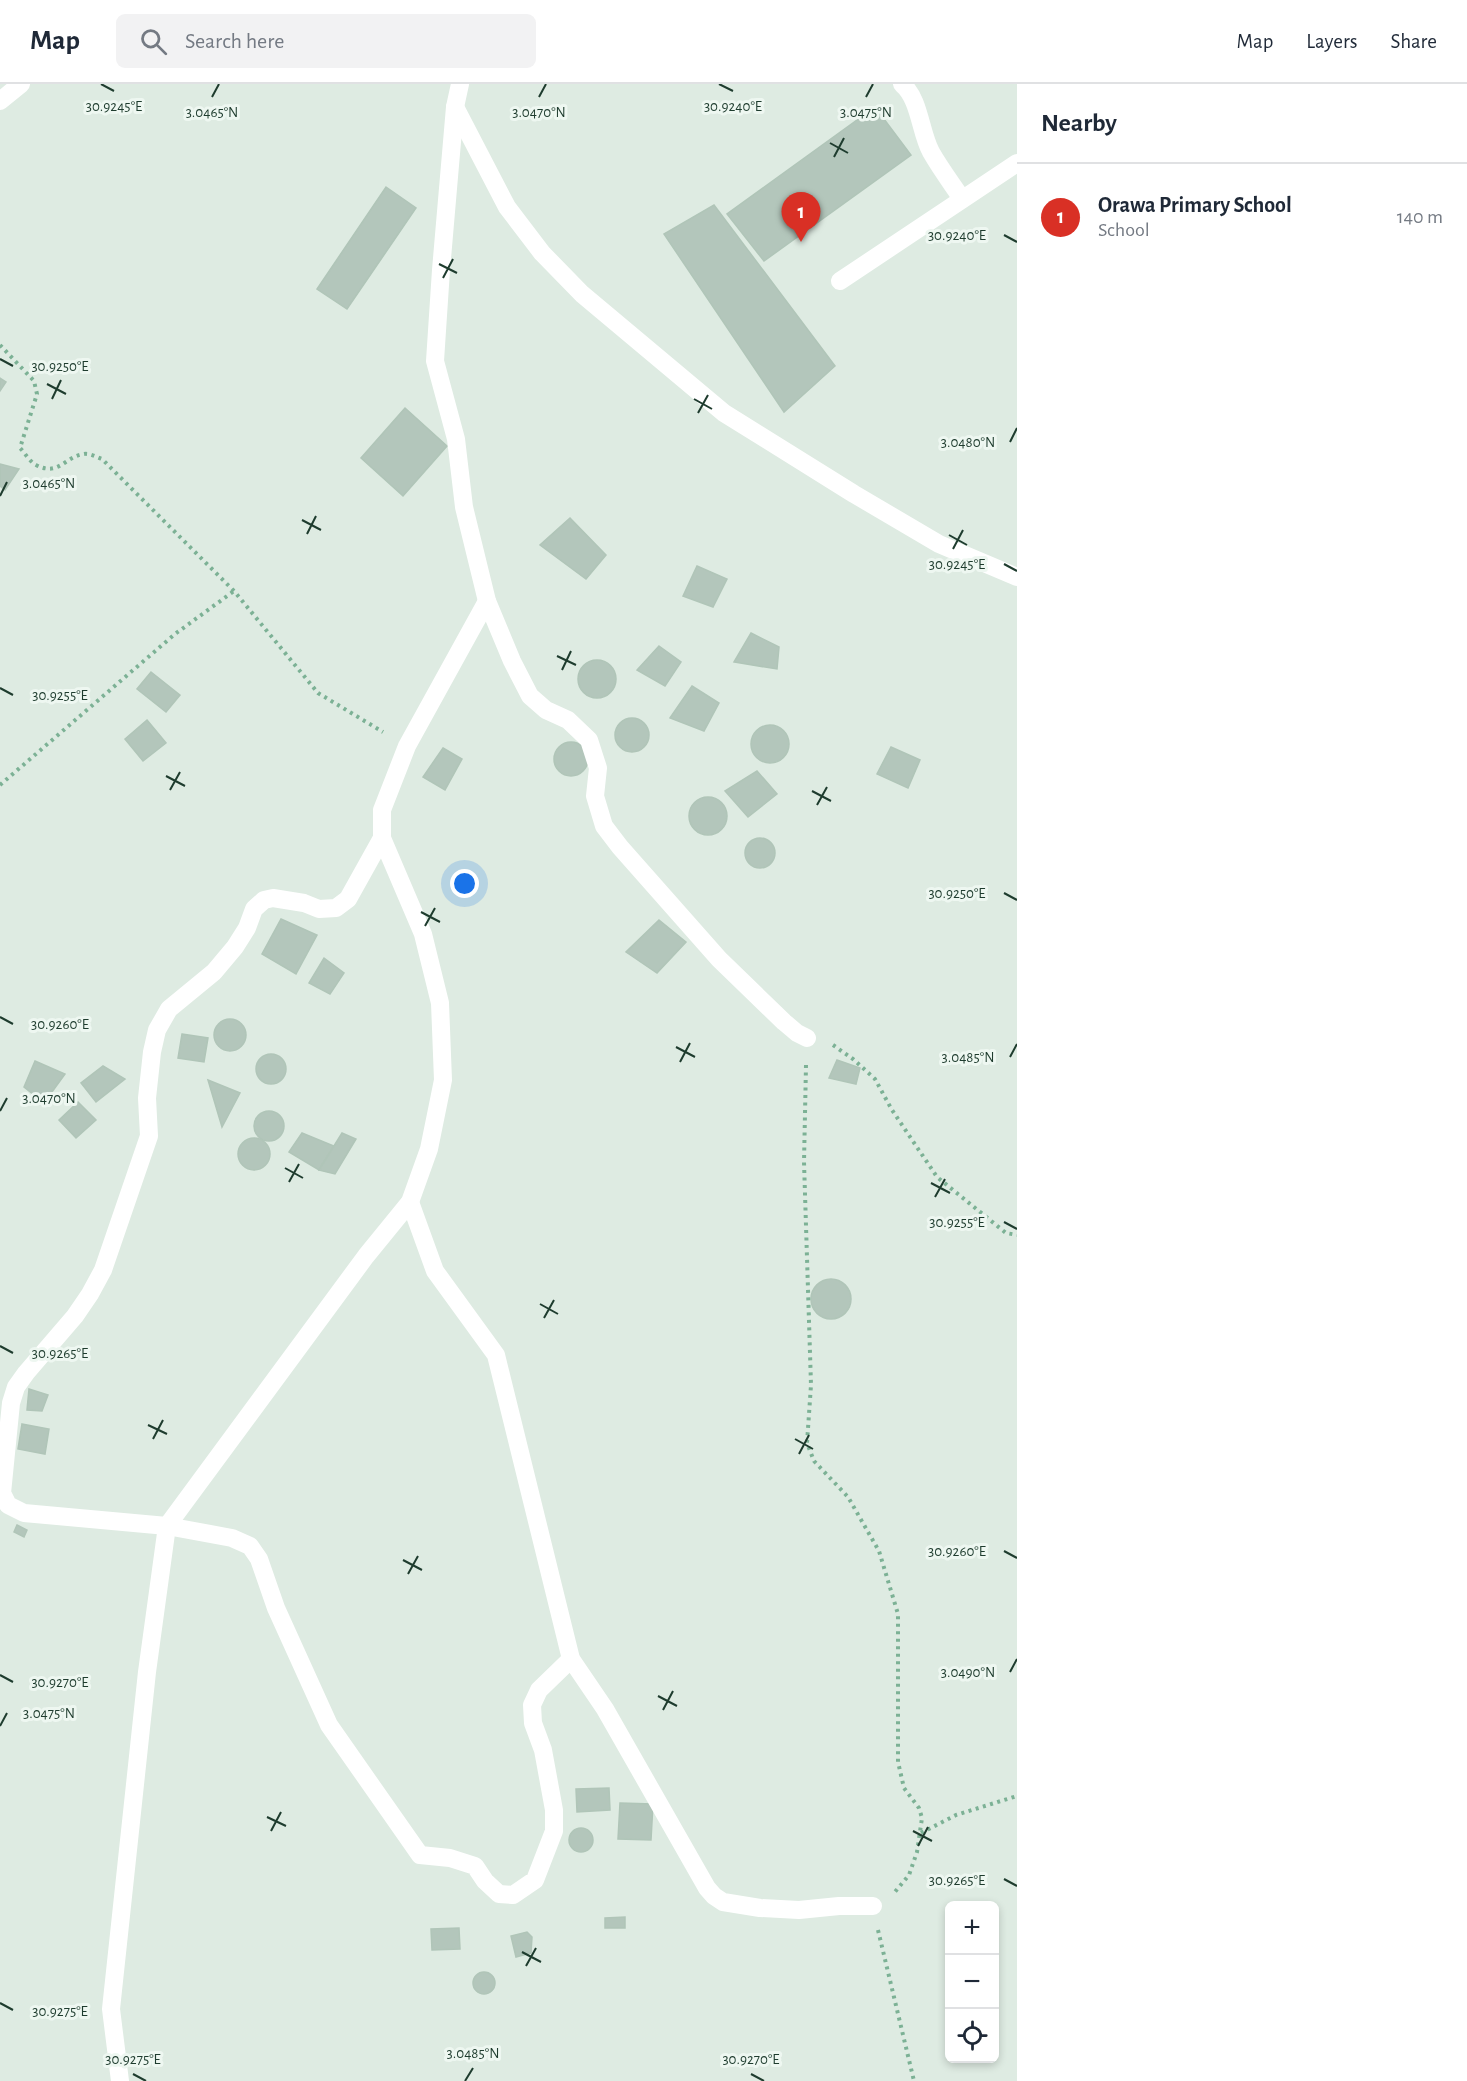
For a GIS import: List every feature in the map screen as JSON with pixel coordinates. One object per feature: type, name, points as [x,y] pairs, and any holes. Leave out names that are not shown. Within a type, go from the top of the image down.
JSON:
[{"type":"street","points":[[0,101],[21,84]]},
{"type":"street","points":[[460,84],[454,107],[435,361],[456,439],[464,507],[487,601],[512,661],[530,696],[546,710],[568,720],[589,740],[598,768],[596,795],[604,826],[620,848],[719,959],[784,1022],[807,1038]]},
{"type":"street","points":[[902,84],[913,98],[931,152],[963,199]]},
{"type":"street","points":[[454,107],[507,207],[542,253],[582,294],[724,413],[939,544],[1017,577]]},
{"type":"street","points":[[840,281],[1017,163]]},
{"type":"street","points":[[120,2081],[111,2009],[147,1672],[167,1526],[366,1256],[410,1202],[429,1149],[443,1080],[440,1003],[423,933],[382,838],[382,810],[408,746],[487,601]]},
{"type":"street","points":[[382,838],[348,899],[336,908],[320,909],[273,898],[264,900],[254,909],[247,928],[235,947],[214,972],[169,1010],[157,1030],[147,1098],[149,1136],[103,1270],[75,1316],[26,1372],[16,1387],[11,1403],[2,1493],[8,1505],[24,1513],[167,1526],[232,1538],[250,1546],[259,1559],[276,1608],[329,1725],[411,1844],[420,1855],[450,1858],[475,1866],[485,1881],[499,1894],[513,1895],[536,1880],[554,1832],[554,1810],[543,1750],[533,1723],[532,1705],[539,1690],[571,1659]]},
{"type":"street","points":[[410,1202],[435,1271],[496,1355],[571,1659],[605,1709],[633,1761],[714,1896],[723,1902],[779,1909],[873,1906]]},
{"type":"path","points":[[0,345],[34,381],[37,394],[20,448],[34,464],[49,469],[59,467],[82,454],[91,454],[102,459],[234,591],[318,693],[408,746]]},
{"type":"path","points":[[0,785],[175,634],[234,591]]},
{"type":"path","points":[[914,2081],[873,1906],[897,1891],[909,1875],[921,1833],[922,1818],[919,1808],[904,1788],[898,1762],[898,1614],[879,1551],[848,1497],[814,1461],[807,1443],[811,1385],[804,1161],[807,1038],[817,1037],[826,1041],[853,1059],[875,1079],[892,1110],[937,1176],[1006,1233],[1017,1235]]},
{"type":"path","points":[[921,1833],[956,1815],[1017,1796]]},
{"type":"building","points":[[875,107],[911,155],[764,261],[727,214]]},
{"type":"building","points":[[386,187],[416,208],[347,309],[317,289]]},
{"type":"building","points":[[714,205],[835,366],[784,412],[664,234]]},
{"type":"building","points":[[0,378],[6,382],[0,391]]},
{"type":"building","points":[[405,408],[447,446],[403,496],[361,458]]},
{"type":"building","points":[[0,464],[19,469],[5,490],[0,486]]},
{"type":"building","points":[[570,518],[606,555],[586,579],[540,545]]},
{"type":"building","points":[[697,566],[727,579],[713,607],[683,596]]},
{"type":"building","points":[[751,633],[779,647],[777,669],[734,662]]},
{"type":"building","points":[[659,646],[681,662],[665,686],[637,670]]},
{"type":"building","points":[[597,660],[610,666],[616,679],[610,692],[597,698],[584,692],[578,679],[584,666]]},
{"type":"building","points":[[151,672],[180,695],[166,712],[137,689]]},
{"type":"building","points":[[692,686],[719,703],[704,731],[670,718]]},
{"type":"building","points":[[632,718],[644,723],[649,735],[644,747],[632,752],[620,747],[615,735],[620,723]]},
{"type":"building","points":[[147,720],[166,743],[143,761],[125,739]]},
{"type":"building","points":[[770,725],[777,726],[783,731],[788,737],[788,751],[783,757],[777,762],[770,763],[763,762],[757,757],[752,751],[751,744],[752,737],[757,731],[763,726]]},
{"type":"building","points":[[571,742],[583,747],[588,759],[583,771],[571,776],[559,771],[554,759],[559,747]]},
{"type":"building","points":[[891,747],[920,760],[908,788],[877,774]]},
{"type":"building","points":[[443,748],[462,759],[445,790],[423,777]]},
{"type":"building","points":[[757,771],[777,794],[748,817],[725,791]]},
{"type":"building","points":[[708,797],[721,803],[727,816],[721,829],[708,835],[695,829],[689,816],[695,803]]},
{"type":"building","points":[[760,838],[771,842],[775,853],[771,864],[760,868],[749,864],[745,853],[749,842]]},
{"type":"building","points":[[281,919],[317,935],[296,974],[262,954]]},
{"type":"building","points":[[659,920],[686,942],[657,973],[626,952]]},
{"type":"building","points":[[324,958],[344,973],[330,994],[309,983]]},
{"type":"building","points":[[230,1019],[242,1023],[246,1035],[242,1047],[230,1051],[218,1047],[214,1035],[218,1023]]},
{"type":"building","points":[[182,1034],[208,1038],[204,1062],[178,1058]]},
{"type":"building","points":[[271,1054],[282,1058],[286,1069],[282,1080],[271,1084],[260,1080],[256,1069],[260,1058]]},
{"type":"building","points":[[837,1060],[860,1068],[856,1084],[829,1078]]},
{"type":"building","points":[[35,1061],[65,1074],[44,1103],[24,1087]]},
{"type":"building","points":[[103,1066],[125,1079],[96,1102],[81,1083]]},
{"type":"building","points":[[208,1080],[240,1093],[222,1127]]},
{"type":"building","points":[[78,1102],[96,1120],[76,1138],[59,1120]]},
{"type":"building","points":[[269,1111],[280,1115],[284,1126],[280,1137],[269,1141],[258,1137],[254,1126],[258,1115]]},
{"type":"building","points":[[302,1133],[334,1146],[319,1170],[289,1152]]},
{"type":"building","points":[[342,1133],[356,1139],[335,1174],[319,1170]]},
{"type":"building","points":[[254,1138],[265,1143],[270,1154],[265,1165],[254,1170],[243,1165],[238,1154],[243,1143]]},
{"type":"building","points":[[831,1279],[839,1280],[845,1285],[850,1291],[850,1307],[845,1313],[839,1318],[831,1319],[823,1318],[817,1313],[812,1307],[811,1299],[812,1291],[817,1285],[823,1280]]},
{"type":"building","points":[[29,1389],[48,1395],[42,1411],[27,1410]]},
{"type":"building","points":[[22,1424],[49,1429],[45,1454],[18,1449]]},
{"type":"building","points":[[17,1525],[27,1530],[24,1537],[14,1532]]},
{"type":"building","points":[[609,1788],[610,1810],[577,1812],[576,1789]]},
{"type":"building","points":[[620,1803],[653,1804],[651,1840],[618,1839]]},
{"type":"building","points":[[581,1828],[589,1832],[593,1840],[589,1848],[581,1852],[573,1848],[569,1840],[573,1832]]},
{"type":"building","points":[[625,1917],[625,1928],[605,1928],[605,1918]]},
{"type":"building","points":[[459,1928],[460,1949],[432,1950],[431,1929]]},
{"type":"building","points":[[527,1932],[532,1937],[531,1953],[516,1957],[511,1936]]},
{"type":"building","points":[[484,1972],[494,1979],[495,1983],[488,1993],[484,1994],[474,1987],[473,1983],[480,1973]]},
{"type":"place","name":"Orawa Primary School","points":[[801,242]]}]
